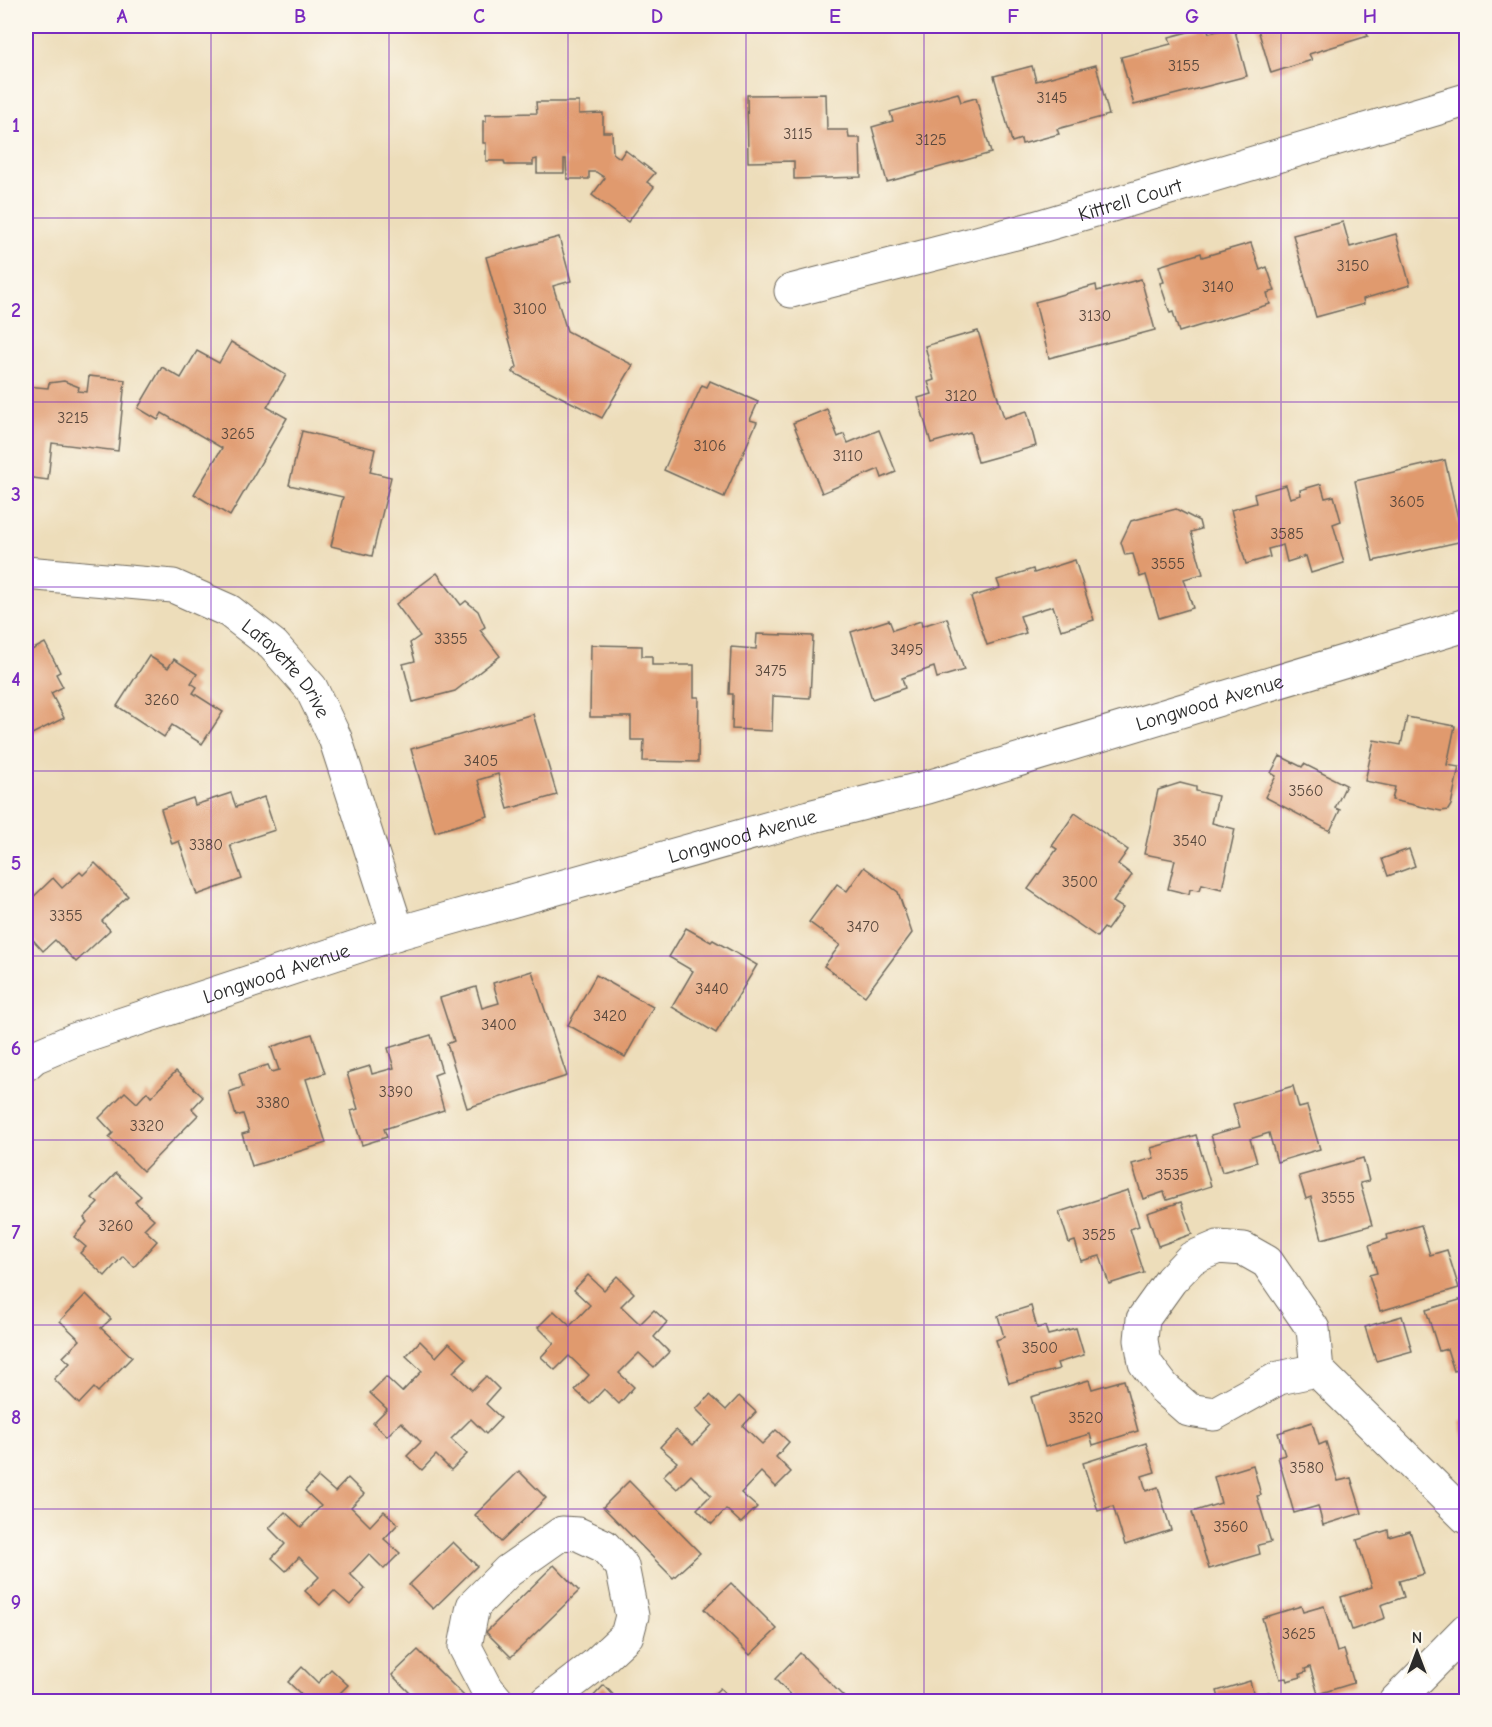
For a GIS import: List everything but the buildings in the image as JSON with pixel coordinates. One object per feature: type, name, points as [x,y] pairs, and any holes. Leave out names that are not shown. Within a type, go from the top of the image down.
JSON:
[{"type":"street","name":"Kittrell Court","points":[[791,291],[1031,229],[1467,99]]},
{"type":"street","name":"Lafayette Drive","points":[[26,573],[173,586],[229,611],[273,645],[311,688],[335,738],[398,933]]},
{"type":"street","name":"Longwood Avenue","points":[[26,1064],[34,1057],[74,1040],[398,933],[809,817],[928,787],[1467,626]]},
{"type":"street","points":[[1317,1370],[1279,1378],[1214,1414],[1190,1410],[1164,1388],[1145,1363],[1141,1340],[1143,1319],[1171,1280],[1192,1258],[1218,1247],[1244,1249],[1268,1262],[1313,1329],[1317,1370],[1467,1517]]},
{"type":"street","points":[[498,1701],[487,1689],[465,1647],[473,1606],[508,1571],[562,1533],[578,1534],[604,1546],[621,1566],[632,1616],[627,1635],[595,1665],[547,1701]]},
{"type":"street","points":[[1395,1701],[1467,1630]]}]
